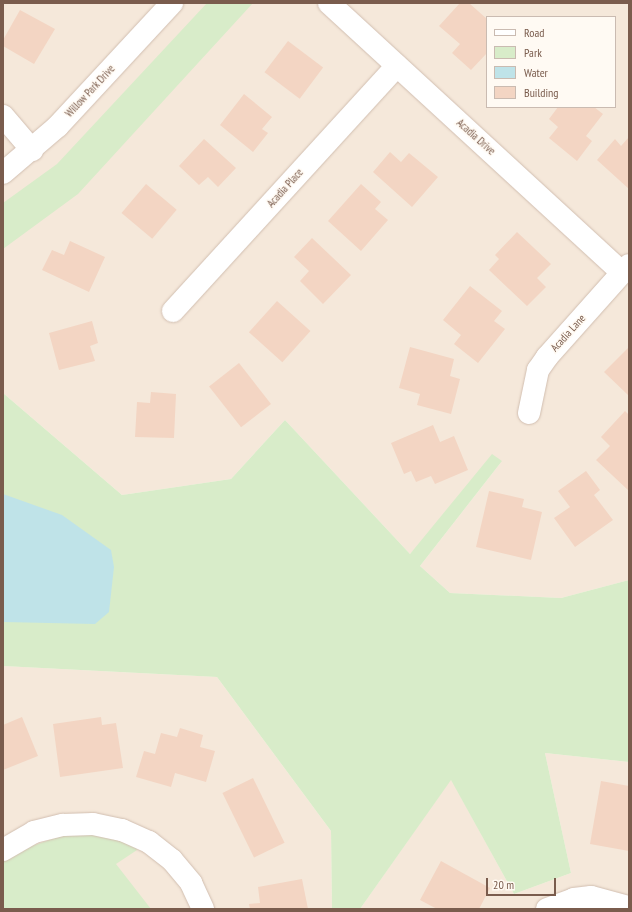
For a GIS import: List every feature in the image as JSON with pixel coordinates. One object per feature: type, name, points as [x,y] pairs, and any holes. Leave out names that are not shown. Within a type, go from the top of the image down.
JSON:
[{"type":"street","name":"Willow Park Drive","points":[[3,173],[32,150],[172,3]]},
{"type":"street","name":"Acadia Drive","points":[[329,3],[397,66],[626,268]]},
{"type":"street","name":"Acadia Place","points":[[174,311],[397,66]]},
{"type":"street","points":[[3,116],[32,150]]},
{"type":"street","name":"Acadia Lane","points":[[530,413],[538,370],[547,357],[626,268]]},
{"type":"street","points":[[3,850],[34,832],[63,825],[92,824],[122,830],[149,842],[172,860],[191,883],[203,909]]},
{"type":"street","points":[[554,907],[591,897],[629,907]]},
{"type":"shaded area","points":[[3,3],[629,3],[629,580],[561,598],[450,593],[420,566],[502,461],[410,554],[285,420],[231,479],[122,495],[3,393]]},
{"type":"shaded area","points":[[3,666],[217,677],[331,831],[332,909],[3,909]]},
{"type":"shaded area","points":[[545,753],[629,762],[629,909],[360,909],[451,779],[514,894],[571,873]]},
{"type":"green space","points":[[207,3],[253,3],[78,194],[3,249],[3,203],[57,164]]},
{"type":"green space","points":[[3,393],[122,495],[231,479],[285,420],[410,554],[492,454],[502,461],[420,566],[450,593],[561,598],[629,580],[629,762],[545,753],[571,873],[514,894],[451,780],[360,909],[332,909],[331,831],[217,677],[3,666]]},
{"type":"green space","points":[[103,834],[134,843],[137,850],[116,864],[151,909],[3,909],[3,861],[20,850],[61,836]]},
{"type":"water","points":[[3,494],[62,515],[111,550],[114,567],[109,612],[95,624],[3,622]]},
{"type":"building","points":[[460,3],[469,3],[486,18],[486,54],[471,70],[452,53],[460,44],[439,26]]},
{"type":"building","points":[[20,10],[55,29],[34,64],[3,46],[3,40]]},
{"type":"building","points":[[288,41],[323,67],[300,99],[265,72]]},
{"type":"building","points":[[244,94],[272,117],[262,129],[268,133],[253,152],[220,125]]},
{"type":"building","points":[[557,108],[595,108],[603,114],[586,136],[592,141],[577,161],[549,138],[558,127],[549,119]]},
{"type":"building","points":[[629,137],[629,189],[597,160],[615,139],[621,146]]},
{"type":"building","points":[[204,139],[236,168],[218,187],[208,177],[199,185],[179,166]]},
{"type":"building","points":[[390,152],[401,162],[409,153],[438,177],[412,207],[373,172]]},
{"type":"building","points":[[146,184],[177,210],[152,239],[122,213]]},
{"type":"building","points":[[361,184],[381,202],[375,209],[388,220],[361,251],[328,221]]},
{"type":"building","points":[[517,232],[551,264],[537,278],[546,287],[527,306],[489,270],[499,259],[495,255]]},
{"type":"building","points":[[312,238],[351,275],[323,304],[300,281],[309,271],[294,257]]},
{"type":"building","points":[[70,241],[105,257],[89,292],[42,270],[52,250],[64,255]]},
{"type":"building","points":[[470,286],[502,311],[494,321],[505,329],[478,363],[454,344],[461,335],[443,320]]},
{"type":"building","points":[[277,301],[310,331],[282,362],[249,332]]},
{"type":"building","points":[[92,321],[98,343],[90,346],[95,361],[59,370],[49,333]]},
{"type":"building","points":[[410,347],[454,359],[450,376],[460,379],[451,414],[417,405],[420,394],[399,388]]},
{"type":"building","points":[[629,347],[629,396],[604,372]]},
{"type":"building","points":[[239,363],[271,404],[241,427],[209,386]]},
{"type":"building","points":[[151,392],[176,394],[174,438],[135,437],[137,402],[150,403]]},
{"type":"building","points":[[625,411],[629,415],[629,491],[596,460],[610,446],[601,437]]},
{"type":"building","points":[[433,425],[440,442],[454,436],[468,470],[435,484],[431,476],[416,482],[411,471],[404,474],[391,443]]},
{"type":"building","points":[[586,471],[600,490],[594,495],[613,520],[575,547],[554,518],[570,507],[558,491]]},
{"type":"building","points":[[489,491],[524,499],[522,507],[542,512],[531,560],[476,547]]},
{"type":"building","points":[[22,717],[38,756],[3,770],[3,725]]},
{"type":"building","points":[[101,717],[102,725],[116,723],[123,768],[60,777],[53,724]]},
{"type":"building","points":[[180,728],[203,735],[200,747],[215,751],[206,782],[175,773],[171,787],[136,777],[144,751],[155,754],[161,733],[177,737]]},
{"type":"building","points":[[253,778],[285,843],[254,858],[222,793]]},
{"type":"building","points":[[601,781],[629,786],[629,851],[590,844]]},
{"type":"building","points":[[441,861],[490,888],[479,909],[437,909],[420,900]]},
{"type":"building","points":[[302,879],[308,909],[250,909],[249,904],[260,903],[258,887]]}]
